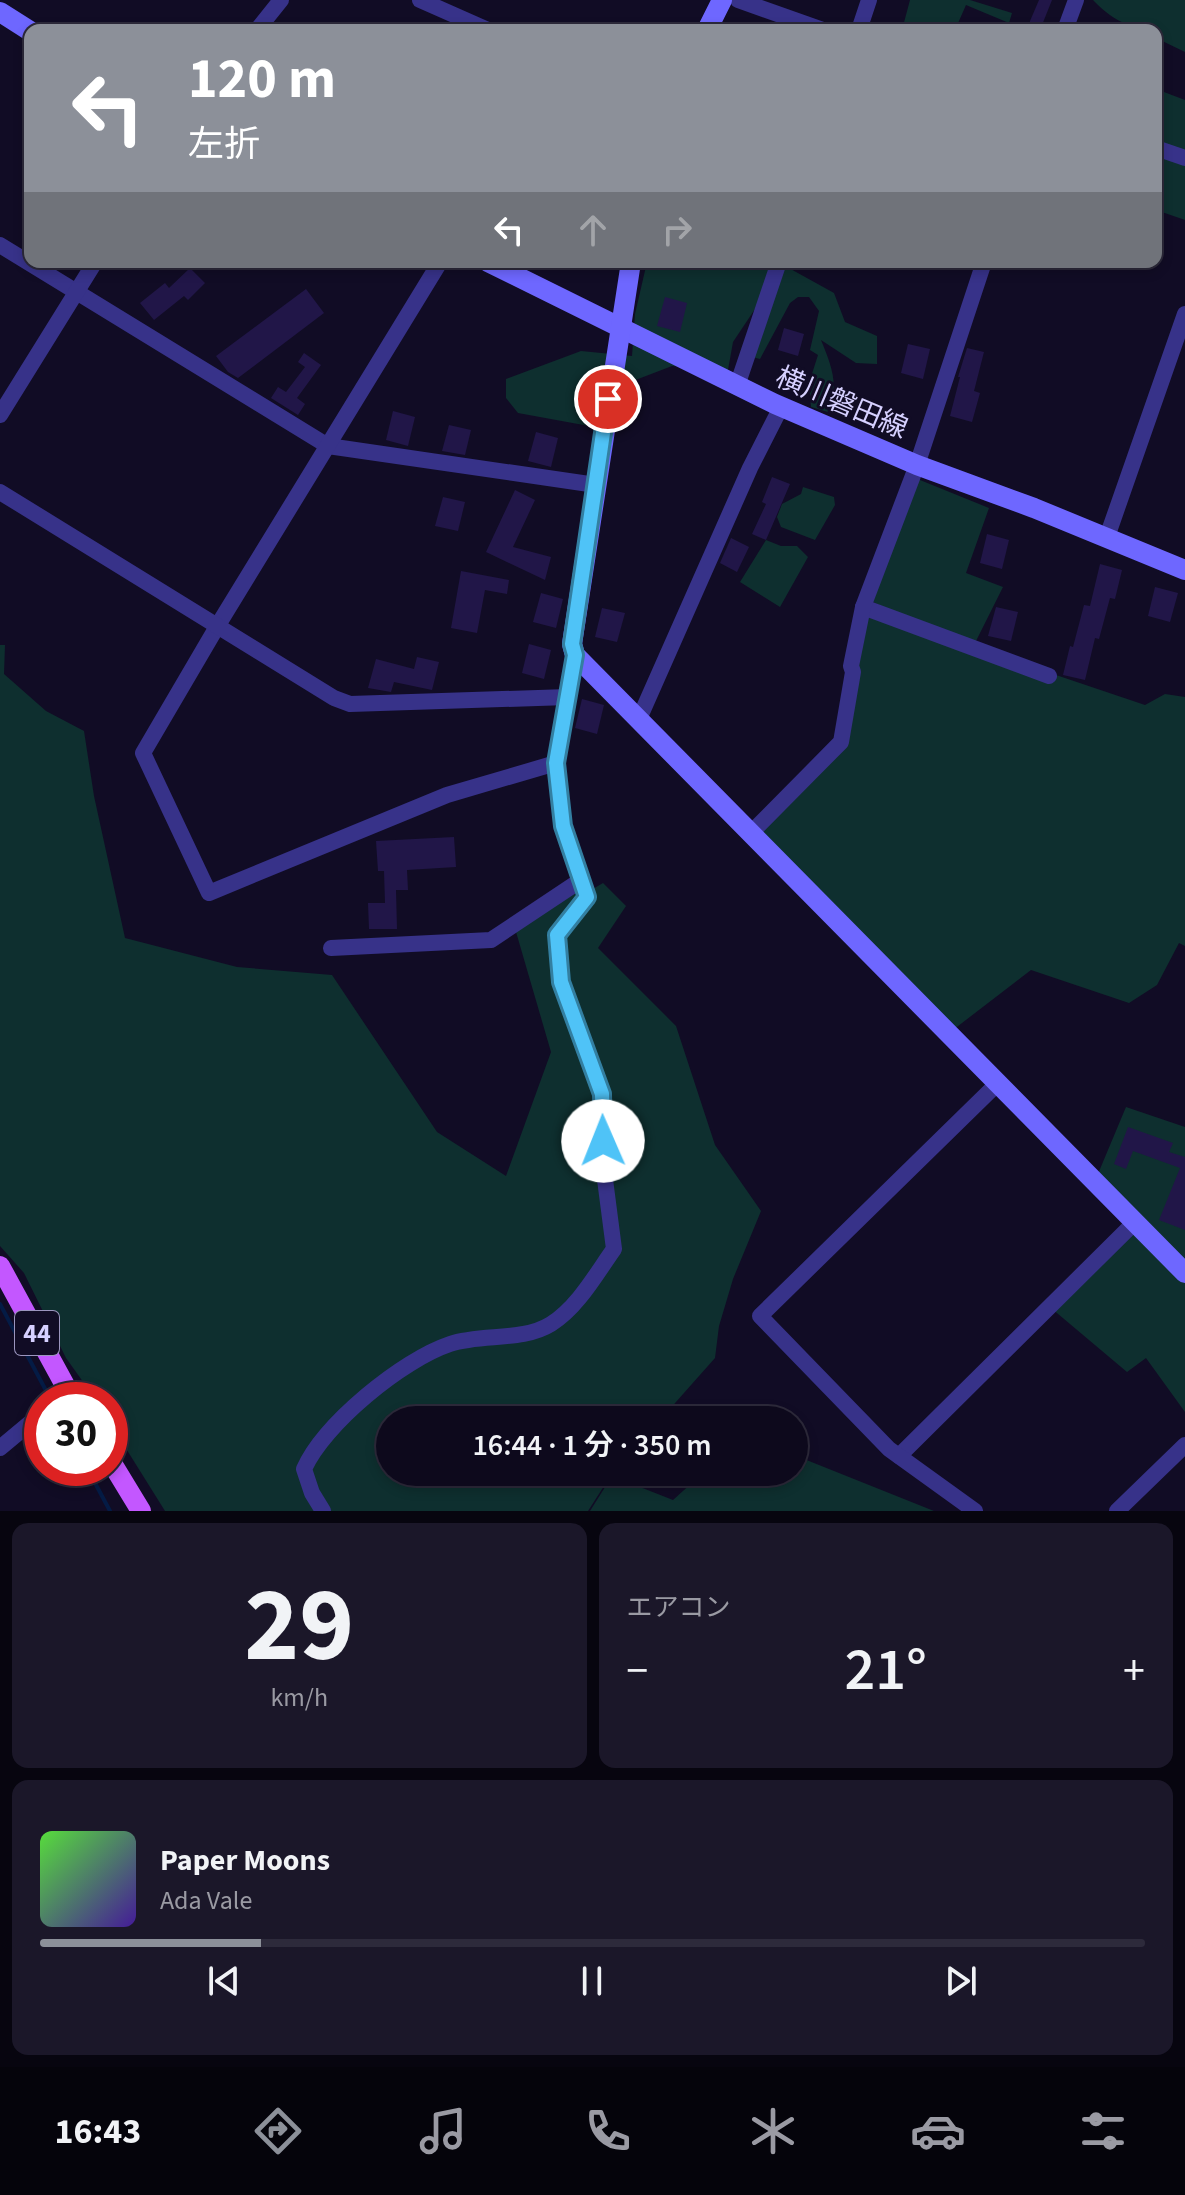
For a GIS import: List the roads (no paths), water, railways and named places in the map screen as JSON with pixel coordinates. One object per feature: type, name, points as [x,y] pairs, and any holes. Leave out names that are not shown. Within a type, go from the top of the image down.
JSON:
[{"type":"main road","name":"44","points":[[0,1266],[61,1382]]},
{"type":"main road","points":[[126,1486],[141,1511]]},
{"type":"street","points":[[262,24],[281,0]]},
{"type":"street","points":[[420,0],[474,24]]},
{"type":"street","points":[[710,24],[722,0]]},
{"type":"street","points":[[738,0],[806,24]]},
{"type":"street","points":[[861,24],[869,0]]},
{"type":"street","points":[[1067,24],[1076,0]]},
{"type":"street","points":[[0,12],[24,27]]},
{"type":"street","points":[[1162,150],[1185,158]]},
{"type":"street","points":[[0,245],[24,259]]},
{"type":"street","points":[[38,268],[328,446],[596,485]]},
{"type":"street","points":[[0,415],[91,268]]},
{"type":"street","points":[[436,268],[143,753],[209,893],[447,795],[556,763]]},
{"type":"street","name":"横川磐田線","points":[[500,268],[781,407],[917,465],[1185,570]]},
{"type":"street","points":[[323,1511],[312,1493],[304,1469],[311,1452],[358,1403],[410,1363],[450,1344],[542,1329],[554,1322],[570,1309],[614,1249],[603,1164],[602,1094],[561,982],[557,935],[587,897],[563,826],[556,763],[575,655],[572,644],[630,268]]},
{"type":"street","points":[[737,386],[777,268]]},
{"type":"street","points":[[751,833],[841,742],[863,607],[917,465],[982,268]]},
{"type":"street","points":[[1107,537],[1185,314]]},
{"type":"street","points":[[639,719],[750,468],[781,407]]},
{"type":"street","points":[[0,492],[334,698],[350,704],[568,697]]},
{"type":"street","points":[[863,607],[1049,676]]},
{"type":"street","points":[[575,655],[1185,1273]]},
{"type":"street","points":[[331,948],[491,940],[581,880]]},
{"type":"street","points":[[975,1511],[889,1449],[760,1316],[998,1083]]},
{"type":"street","points":[[899,1456],[1135,1222]]},
{"type":"street","points":[[3,1439],[24,1425]]},
{"type":"street","points":[[1117,1511],[1185,1445]]},
{"type":"waterway","points":[[0,1304],[41,1382]]},
{"type":"waterway","points":[[97,1486],[110,1511]]}]
